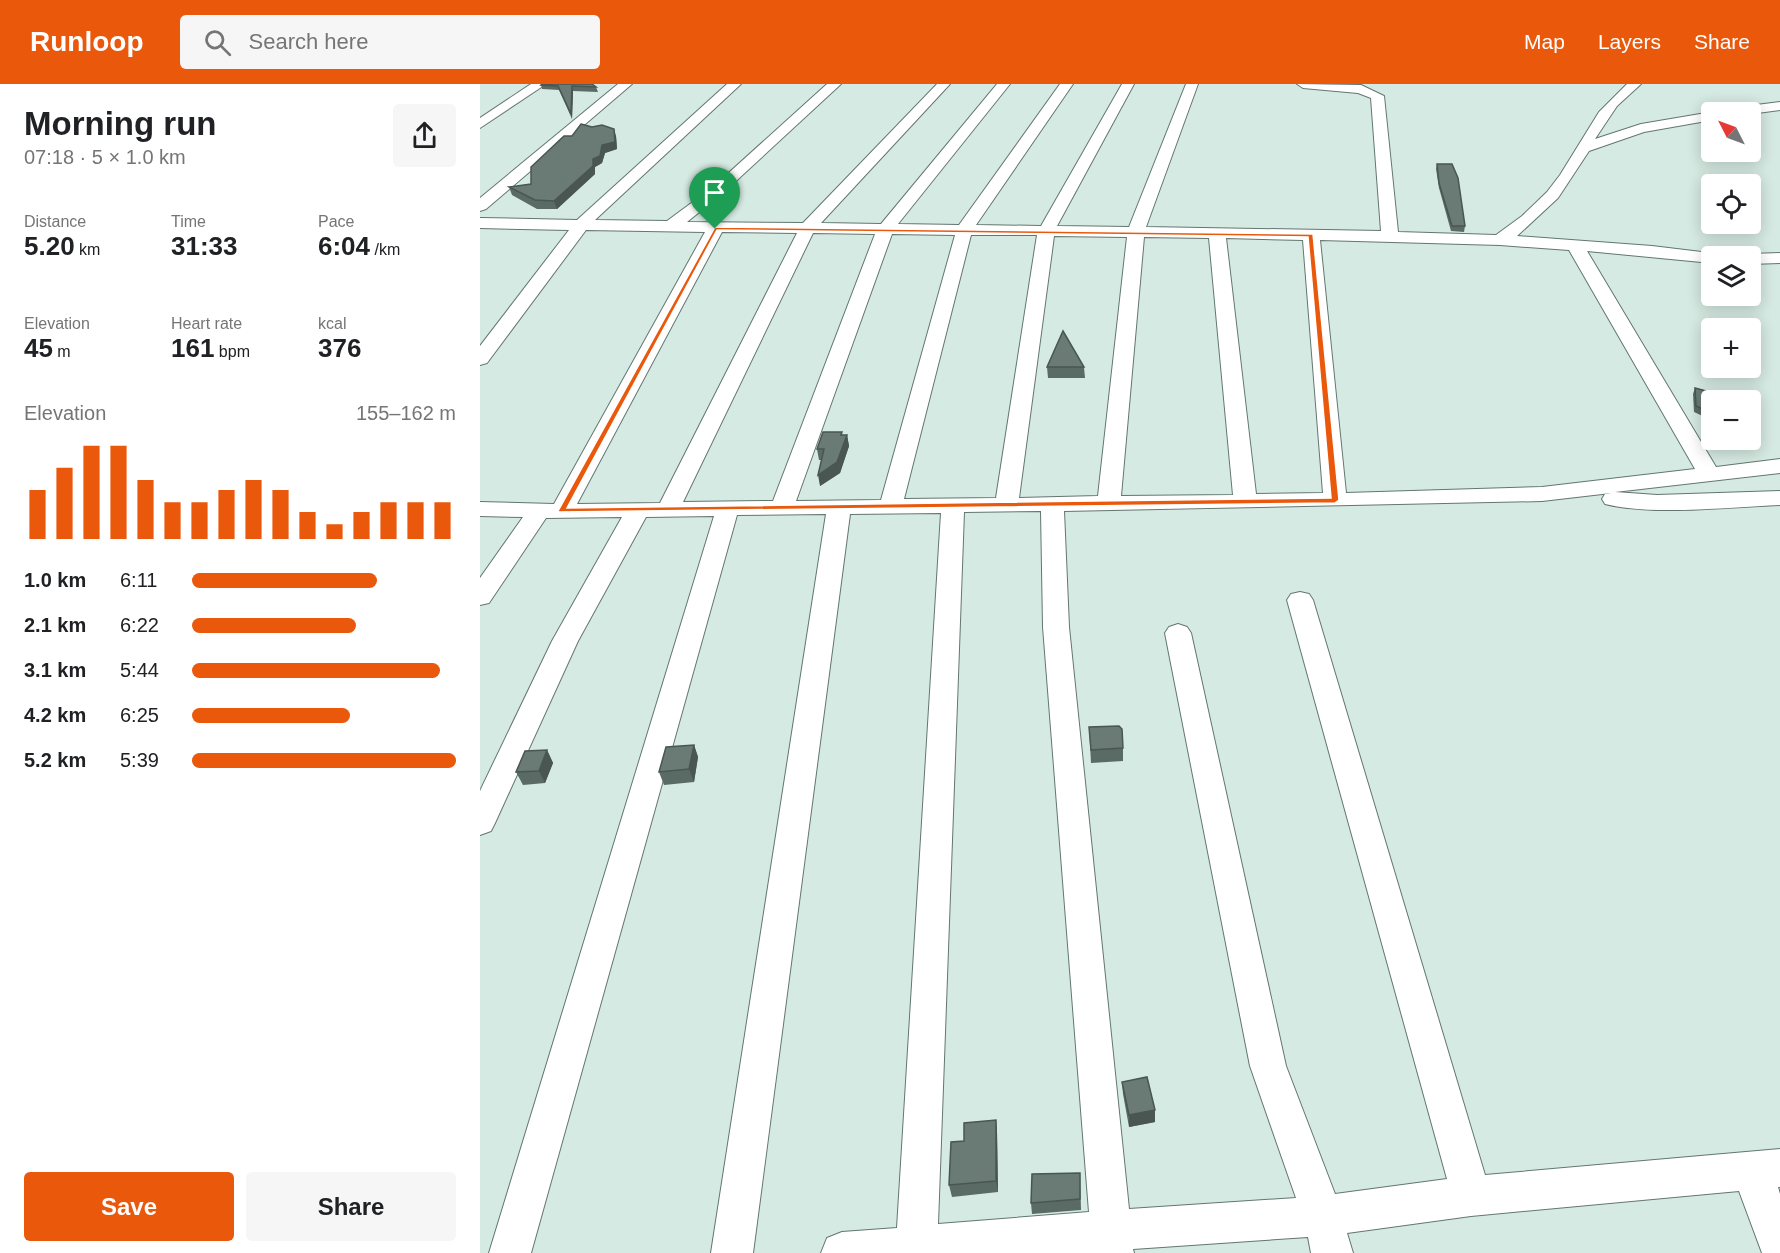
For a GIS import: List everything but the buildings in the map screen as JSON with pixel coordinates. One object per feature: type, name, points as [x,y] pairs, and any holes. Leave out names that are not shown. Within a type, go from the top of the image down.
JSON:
[{"type":"street","points":[[480,124],[540,84]]},
{"type":"street","points":[[480,206],[626,84]]},
{"type":"street","points":[[480,359],[581,225],[735,84]]},
{"type":"street","points":[[670,227],[718,190],[835,84]]},
{"type":"street","points":[[668,509],[807,229],[944,84]]},
{"type":"street","points":[[782,508],[885,230],[1004,84]]},
{"type":"street","points":[[891,506],[964,230],[1067,84]]},
{"type":"street","points":[[1006,505],[1046,231],[1128,84]]},
{"type":"street","points":[[1109,503],[1136,231],[1192,84]]},
{"type":"street","points":[[1303,84],[1361,89],[1377,96],[1390,236]]},
{"type":"street","points":[[1500,240],[1529,222],[1566,177],[1603,112],[1621,93],[1635,84]]},
{"type":"street","points":[[1761,108],[1780,106]]},
{"type":"street","points":[[1581,149],[1641,128],[1701,118]]},
{"type":"street","points":[[480,223],[715,229],[1136,231],[1390,236],[1500,240],[1701,257]]},
{"type":"street","points":[[480,597],[550,510],[715,229]]},
{"type":"street","points":[[1216,233],[1245,501]]},
{"type":"street","points":[[1311,235],[1335,500]]},
{"type":"street","points":[[1575,246],[1710,475]]},
{"type":"street","points":[[1761,259],[1780,258]]},
{"type":"street","points":[[480,509],[638,510],[1006,505],[1542,494],[1780,466]]},
{"type":"street","points":[[1542,494],[1657,502],[1780,498]]},
{"type":"street","points":[[1052,504],[1056,627],[1112,1241]]},
{"type":"street","points":[[917,1250],[953,505]]},
{"type":"street","points":[[732,1253],[839,507]]},
{"type":"street","points":[[510,1253],[728,508]]},
{"type":"street","points":[[480,823],[565,641],[638,510]]},
{"type":"street","points":[[1300,600],[1472,1196]]},
{"type":"street","points":[[1178,633],[1268,1066],[1328,1234]]},
{"type":"street","points":[[842,1253],[1328,1234],[1472,1196],[1766,1170],[1780,1248]]},
{"type":"route","points":[[715,229],[1126,231],[1311,235],[1335,500],[562,511],[715,229]]}]
